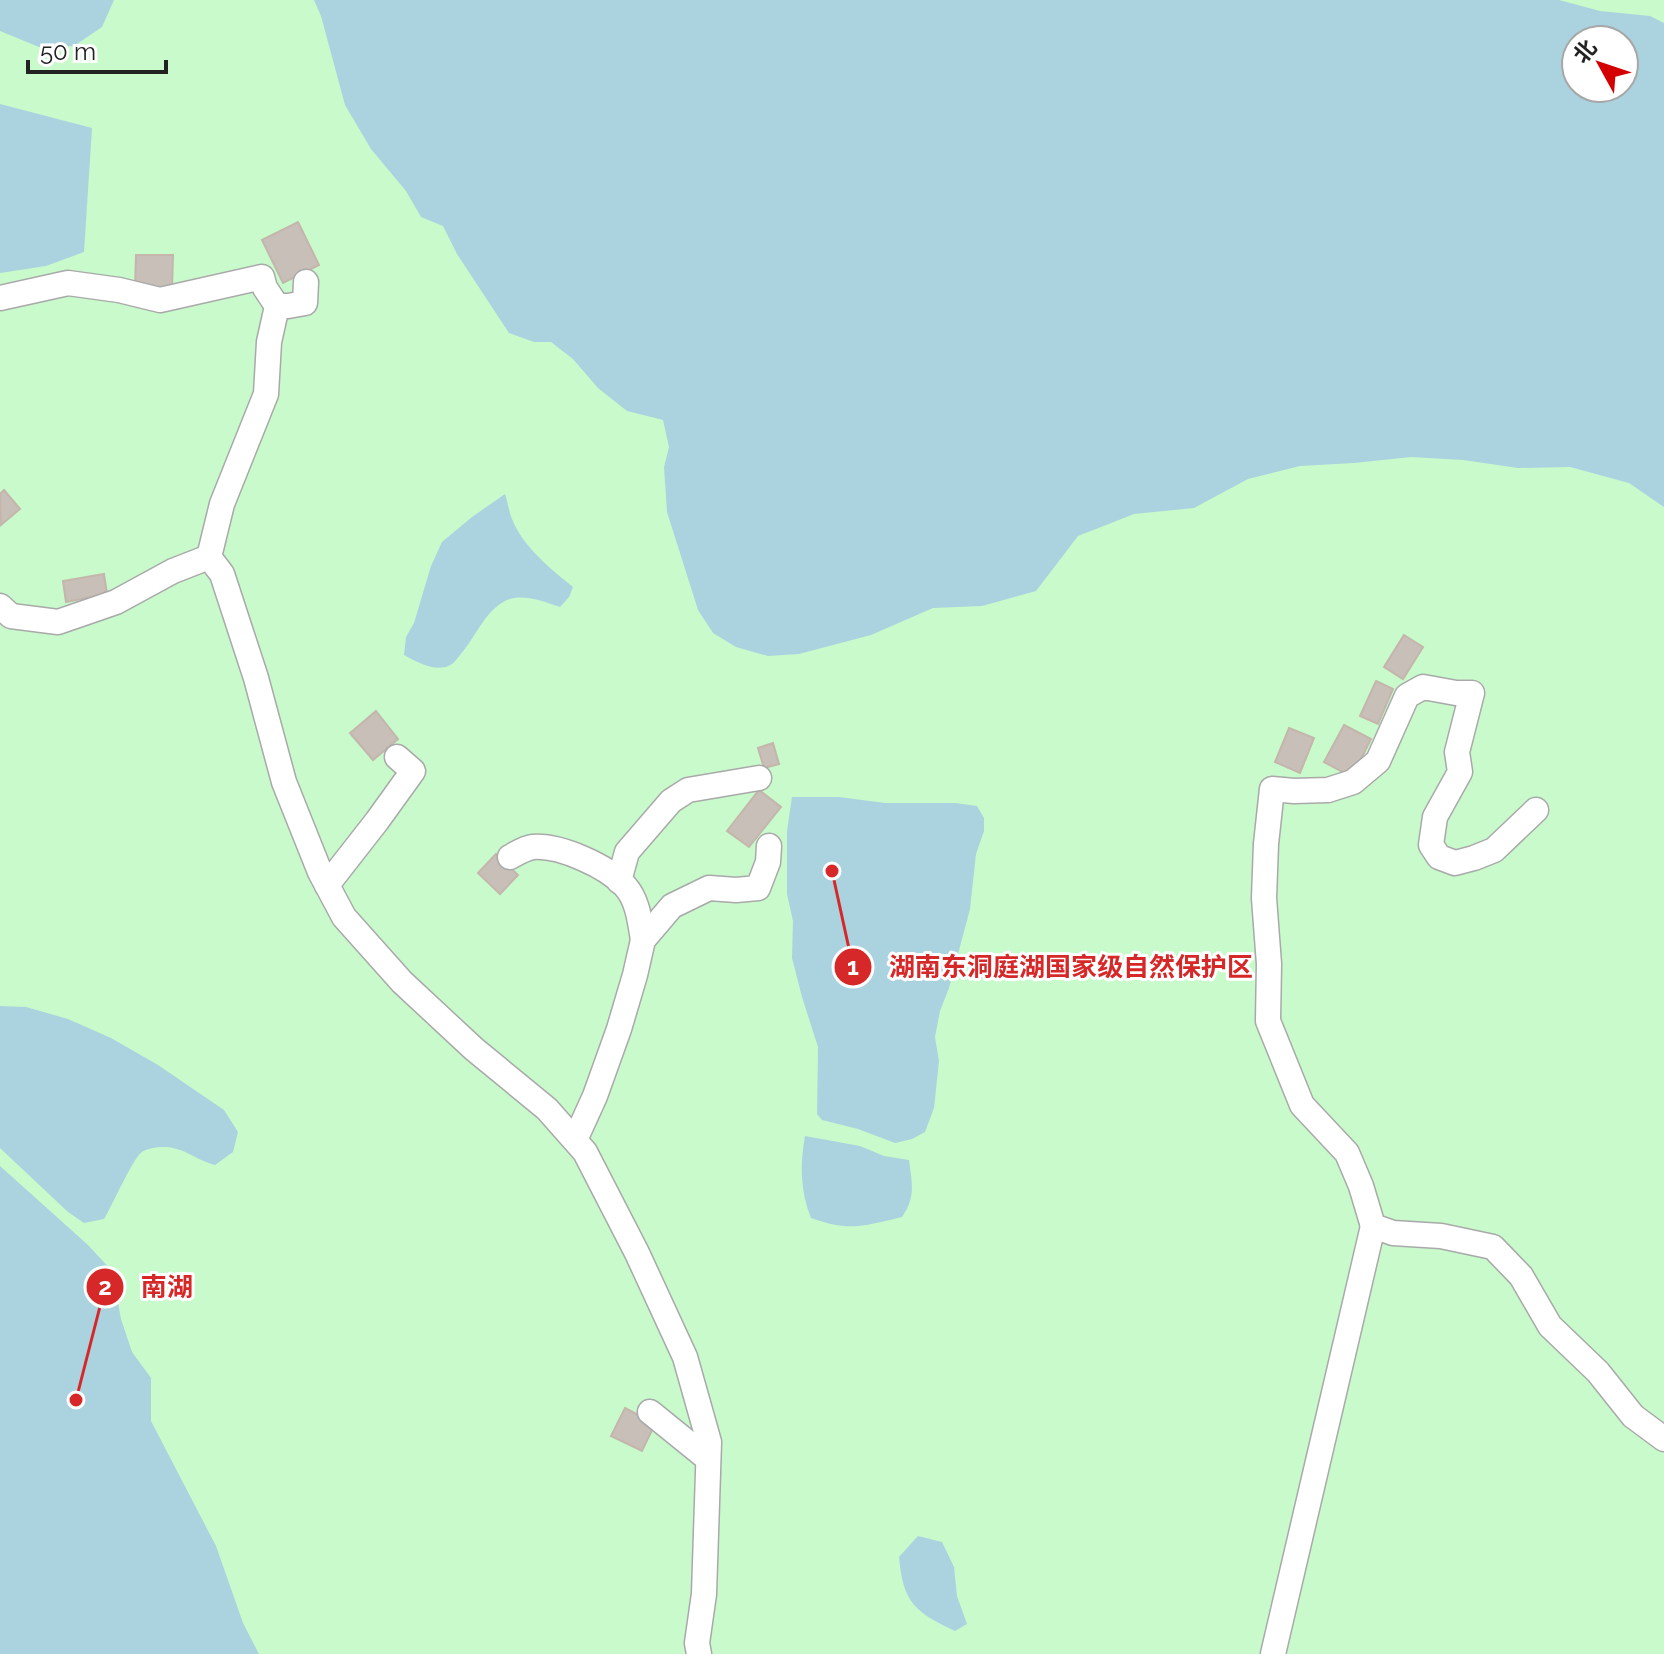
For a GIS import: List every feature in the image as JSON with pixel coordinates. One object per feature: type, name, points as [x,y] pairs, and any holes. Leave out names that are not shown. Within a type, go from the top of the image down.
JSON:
[{"type":"street","points":[[0,298],[68,283],[160,300],[262,277],[277,306],[269,342],[266,394],[222,504],[209,557]]},
{"type":"street","points":[[277,306],[305,303],[306,282]]},
{"type":"street","points":[[4,614],[58,622],[116,602],[173,571],[209,557]]},
{"type":"street","points":[[209,557],[222,574],[256,678],[284,782],[320,872],[344,917],[402,982],[474,1049],[547,1109],[585,1152],[637,1253],[685,1357],[709,1442],[704,1594],[697,1643],[699,1654]]},
{"type":"street","points":[[1273,1654],[1373,1226],[1347,1153],[1302,1105],[1268,1021],[1269,964],[1264,898],[1272,789],[1328,790],[1353,782],[1378,761],[1407,696],[1423,687],[1472,693],[1457,752],[1460,772],[1435,817],[1431,845],[1439,857],[1455,863],[1494,850],[1536,810]]},
{"type":"street","points":[[327,885],[413,771],[397,757]]},
{"type":"street","points":[[619,881],[627,852],[671,801],[688,790],[759,778]]},
{"type":"street","points":[[643,940],[672,906],[709,888],[758,888],[768,862],[769,846]]},
{"type":"street","points":[[510,857],[529,847],[571,854],[600,867],[627,887],[637,906],[643,940],[635,975],[595,1096],[575,1140]]},
{"type":"street","points":[[1373,1226],[1393,1233],[1441,1236],[1493,1247],[1521,1276],[1550,1326],[1598,1372],[1633,1416],[1664,1439]]},
{"type":"street","points":[[650,1412],[708,1459]]},
{"type":"green space","points":[[0,0],[1664,0],[1664,1654],[0,1654]]},
{"type":"water","points":[[0,0],[114,0],[102,27],[74,46],[39,47],[0,31]]},
{"type":"water","points":[[314,0],[1559,0],[1600,11],[1650,16],[1664,23],[1664,507],[1629,483],[1570,467],[1518,468],[1411,457],[1300,466],[1248,479],[1194,508],[1134,514],[1078,536],[1036,591],[982,606],[933,608],[871,635],[799,654],[768,656],[736,647],[713,633],[698,610],[667,512],[664,467],[669,447],[663,420],[627,411],[598,388],[573,359],[551,342],[534,342],[509,333],[457,254],[443,226],[421,217],[406,191],[371,149],[345,105]]},
{"type":"water","points":[[0,104],[92,128],[84,252],[46,266],[0,273]]},
{"type":"water","points":[[505,494],[512,519],[523,539],[538,557],[573,587],[569,597],[560,607],[522,597],[502,603],[488,615],[455,661],[446,667],[427,666],[404,655],[406,637],[414,623],[431,566],[442,542]]},
{"type":"water","points":[[792,797],[839,797],[885,803],[956,803],[977,806],[984,818],[984,831],[976,854],[970,909],[935,1037],[939,1061],[934,1108],[925,1132],[912,1139],[895,1143],[822,1120],[817,1114],[818,1047],[792,958],[793,921],[787,894],[787,831]]},
{"type":"water","points":[[0,1006],[26,1007],[68,1019],[111,1038],[158,1065],[224,1110],[238,1132],[233,1152],[215,1165],[173,1148],[145,1150],[133,1163],[104,1219],[84,1223],[68,1212],[0,1148]]},
{"type":"water","points":[[805,1136],[860,1146],[884,1156],[909,1160],[911,1197],[902,1217],[856,1226],[836,1225],[811,1218],[802,1177]]},
{"type":"water","points":[[0,1166],[88,1245],[112,1271],[121,1319],[132,1352],[151,1378],[151,1421],[216,1546],[243,1623],[259,1654],[0,1654]]},
{"type":"water","points":[[918,1536],[942,1542],[954,1567],[957,1596],[967,1624],[955,1631],[930,1618],[908,1596],[899,1557]]},
{"type":"building","points":[[298,222],[319,265],[283,283],[262,240]]},
{"type":"building","points":[[136,255],[173,255],[172,289],[135,288]]},
{"type":"building","points":[[4,490],[20,509],[1,525],[0,494]]},
{"type":"building","points":[[104,574],[107,594],[66,602],[63,581]]},
{"type":"building","points":[[1404,635],[1423,647],[1403,679],[1384,667]]},
{"type":"building","points":[[1376,681],[1393,689],[1378,724],[1360,716]]},
{"type":"building","points":[[376,711],[398,739],[373,760],[350,733]]},
{"type":"building","points":[[1344,725],[1371,739],[1352,777],[1324,762]]},
{"type":"building","points":[[1289,728],[1314,738],[1300,773],[1275,762]]},
{"type":"building","points":[[773,743],[779,764],[764,768],[758,748]]},
{"type":"building","points":[[759,790],[781,807],[749,847],[727,831]]},
{"type":"building","points":[[496,854],[518,875],[500,894],[478,873]]},
{"type":"building","points":[[625,1408],[655,1424],[642,1451],[611,1436]]},
{"type":"place","name":"湖南东洞庭湖国家级自然保护区","points":[[832,871]]},
{"type":"place","name":"南湖","points":[[76,1400]]}]
